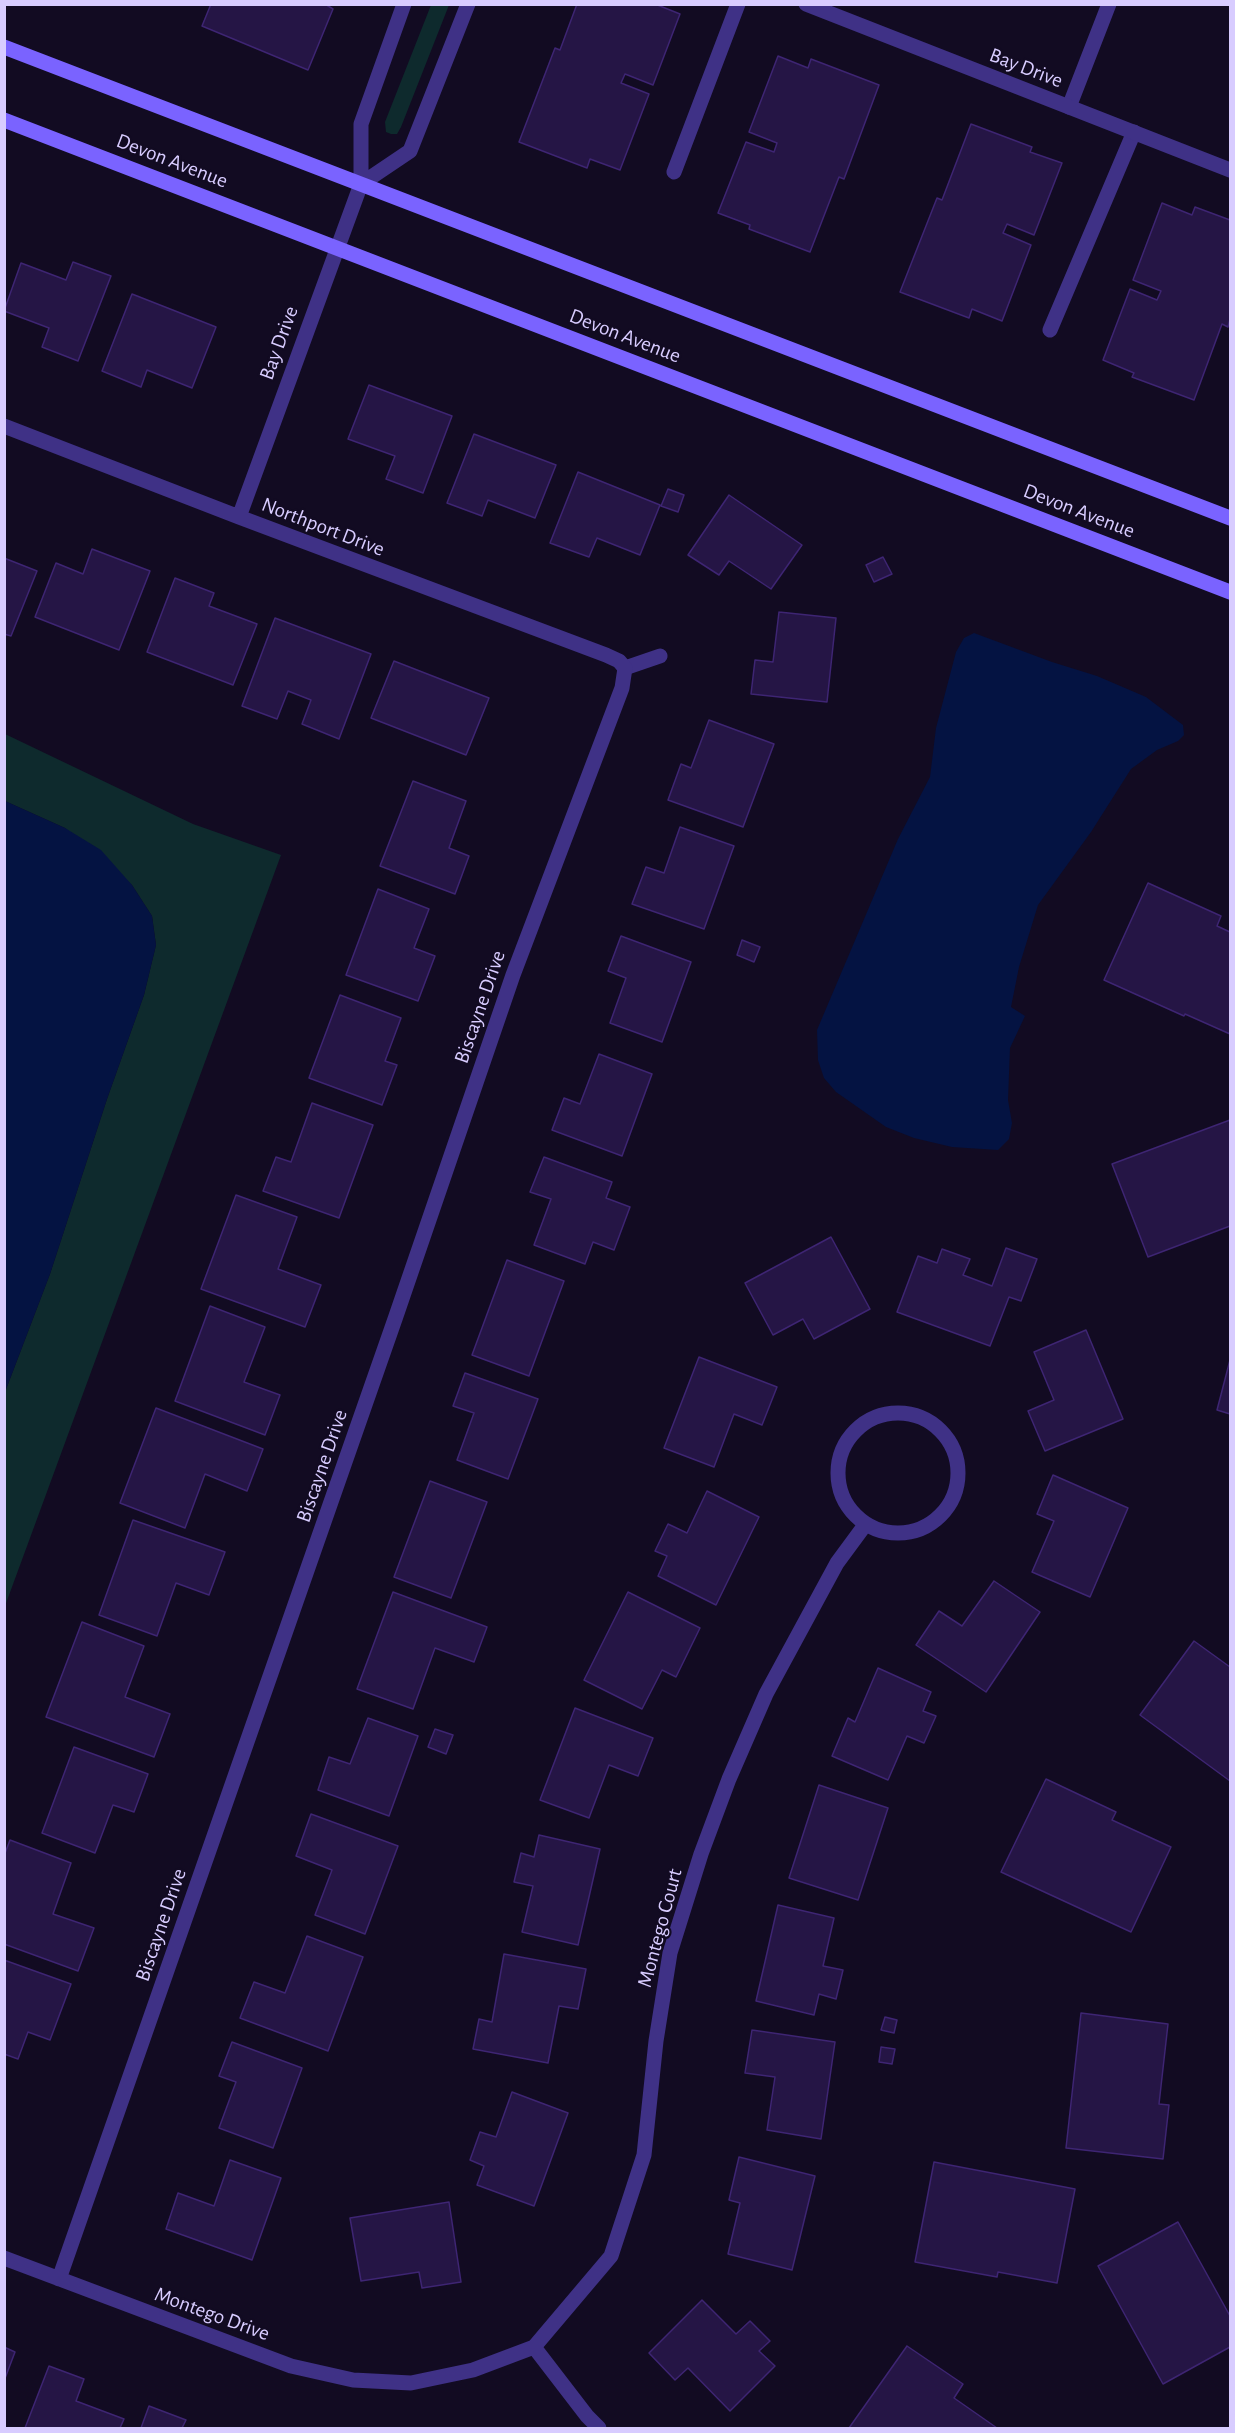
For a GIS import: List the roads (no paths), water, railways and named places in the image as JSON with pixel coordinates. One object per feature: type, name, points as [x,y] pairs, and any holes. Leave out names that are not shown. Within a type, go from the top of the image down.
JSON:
[{"type":"main road","points":[[4,47],[1230,518]]},
{"type":"main road","name":"Devon Avenue","points":[[4,120],[1230,592]]},
{"type":"street","name":"Bay Drive","points":[[239,517],[361,184],[361,124],[404,4]]},
{"type":"street","points":[[361,184],[410,151],[468,4]]},
{"type":"street","points":[[674,172],[738,4]]},
{"type":"street","name":"Bay Drive","points":[[806,4],[1230,170]]},
{"type":"street","points":[[1069,107],[1109,4]]},
{"type":"street","points":[[1050,330],[1134,132]]},
{"type":"street","name":"Northport Drive","points":[[4,426],[606,655],[619,661],[626,668]]},
{"type":"street","points":[[626,668],[660,656]]},
{"type":"street","name":"Biscayne Drive","points":[[59,2279],[513,975],[622,688],[626,668]]},
{"type":"street","points":[[895,1412],[915,1415],[932,1423],[947,1437],[956,1456],[959,1477],[954,1497],[943,1515],[926,1527],[906,1533],[885,1533],[865,1525],[846,1504],[841,1495],[837,1477],[839,1458],[847,1440],[859,1426],[876,1416],[895,1412]]},
{"type":"street","name":"Montego Court","points":[[534,2347],[611,2256],[644,2155],[656,2041],[670,1953],[701,1854],[729,1779],[766,1694],[837,1563],[865,1525]]},
{"type":"street","name":"Montego Drive","points":[[4,2258],[291,2366],[353,2380],[411,2383],[472,2370],[534,2347]]},
{"type":"street","points":[[534,2347],[587,2416],[599,2428]]}]
